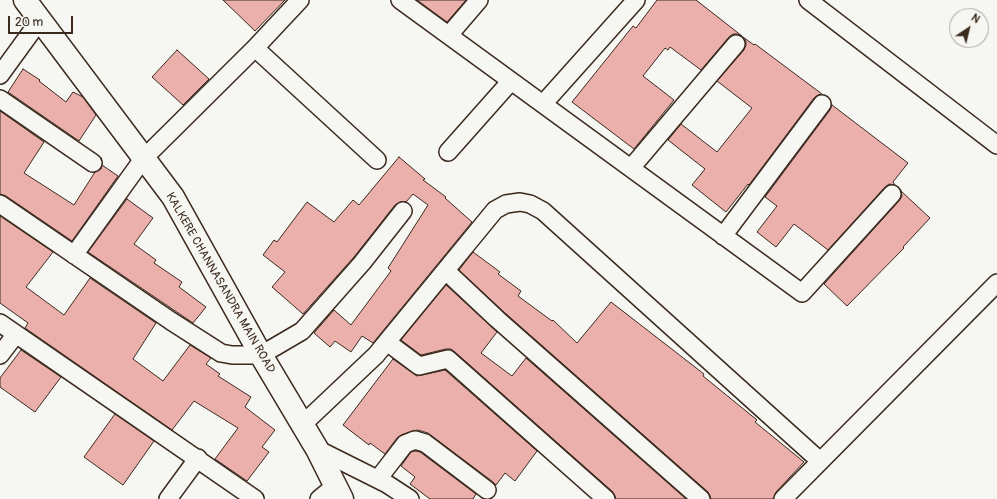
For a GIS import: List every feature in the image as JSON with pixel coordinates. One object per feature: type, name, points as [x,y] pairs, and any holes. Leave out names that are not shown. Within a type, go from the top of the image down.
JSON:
[{"type":"main road","name":"KALKERE CHANNASANDRA MAIN ROAD","points":[[25,0],[173,197],[261,354],[317,449],[332,495]]},
{"type":"street","points":[[74,255],[143,159],[255,48],[300,0]]},
{"type":"street","points":[[400,0],[802,293],[892,194]]},
{"type":"street","points":[[448,35],[479,0]]},
{"type":"street","points":[[543,104],[636,0]]},
{"type":"street","points":[[808,0],[997,145]]},
{"type":"street","points":[[0,75],[40,20]]},
{"type":"street","points":[[630,168],[736,44]]},
{"type":"street","points":[[255,48],[377,160]]},
{"type":"street","points":[[448,152],[511,81]]},
{"type":"street","points":[[0,99],[93,164]]},
{"type":"street","points":[[723,236],[822,104]]},
{"type":"street","points":[[302,425],[376,355],[496,210],[506,204],[520,202],[530,204],[542,211],[820,461]]},
{"type":"street","points":[[0,204],[221,353],[232,355],[261,354],[302,331],[362,263],[403,211]]},
{"type":"street","points":[[446,271],[497,319],[701,499]]},
{"type":"street","points":[[783,499],[997,283]]},
{"type":"street","points":[[0,323],[198,458],[255,499]]},
{"type":"street","points":[[0,355],[16,334]]},
{"type":"street","points":[[387,342],[419,366],[448,359],[606,499]]},
{"type":"street","points":[[378,479],[405,444],[415,440],[425,443],[486,490]]},
{"type":"street","points":[[317,449],[378,479],[410,499]]},
{"type":"street","points":[[168,499],[198,458]]},
{"type":"building","points":[[223,0],[285,0],[255,31]]},
{"type":"building","points":[[417,0],[466,0],[447,22]]},
{"type":"building","points":[[657,0],[696,0],[742,36],[733,34],[729,37],[701,70],[670,47],[668,50],[665,48],[643,76],[674,100],[634,149],[572,102],[633,26],[636,28]]},
{"type":"building","points":[[743,37],[754,45],[755,44],[822,94],[814,98],[749,185],[748,184],[726,212],[692,185],[705,169],[668,140],[681,124],[717,152],[752,108],[717,81],[744,50],[746,41]]},
{"type":"building","points":[[177,50],[209,79],[183,105],[152,77]]},
{"type":"building","points":[[23,69],[40,80],[39,81],[66,102],[73,92],[83,97],[96,115],[79,141],[8,92]]},
{"type":"building","points":[[832,105],[908,163],[893,182],[895,185],[889,184],[885,187],[828,250],[794,224],[776,247],[757,232],[777,206],[765,197],[830,110]]},
{"type":"building","points":[[0,111],[44,142],[24,173],[74,205],[95,172],[101,169],[102,165],[118,176],[72,241],[6,196],[0,194]]},
{"type":"building","points":[[399,157],[425,179],[423,180],[446,197],[445,198],[472,222],[373,343],[362,336],[351,352],[335,341],[330,347],[314,333],[334,310],[351,325],[391,271],[388,268],[428,205],[413,194],[406,202],[400,202],[395,205],[354,257],[303,314],[272,287],[285,272],[263,255],[274,240],[277,242],[307,202],[334,222],[353,200],[359,205]]},
{"type":"building","points":[[901,191],[930,218],[903,247],[904,248],[847,306],[824,284],[899,201],[902,196]]},
{"type":"building","points":[[127,199],[153,218],[134,244],[156,260],[154,263],[182,282],[179,287],[206,307],[193,323],[88,252]]},
{"type":"building","points":[[0,216],[53,252],[26,287],[64,315],[90,278],[156,323],[133,359],[163,381],[190,345],[211,358],[206,364],[220,374],[218,376],[251,397],[245,407],[275,430],[262,447],[269,452],[247,481],[215,459],[238,428],[194,401],[172,430],[25,328],[28,323],[0,303]]},
{"type":"building","points":[[473,252],[500,272],[498,274],[521,291],[518,296],[552,321],[553,320],[577,343],[611,302],[704,374],[703,376],[757,420],[755,422],[804,462],[776,492],[773,499],[711,499],[708,492],[504,312],[459,270]]},
{"type":"building","points":[[446,285],[497,332],[481,353],[512,376],[526,358],[686,499],[616,499],[613,492],[451,349],[421,355],[401,340]]},
{"type":"building","points":[[21,350],[61,377],[35,412],[0,387],[0,378]]},
{"type":"building","points":[[393,359],[417,376],[445,370],[537,451],[515,481],[505,473],[496,485],[428,433],[418,430],[401,435],[385,454],[370,443],[369,445],[343,425]]},
{"type":"building","points":[[115,414],[154,441],[123,485],[84,457]]},
{"type":"building","points":[[411,452],[420,452],[476,494],[473,499],[430,499],[410,484],[415,477],[401,466]]}]
